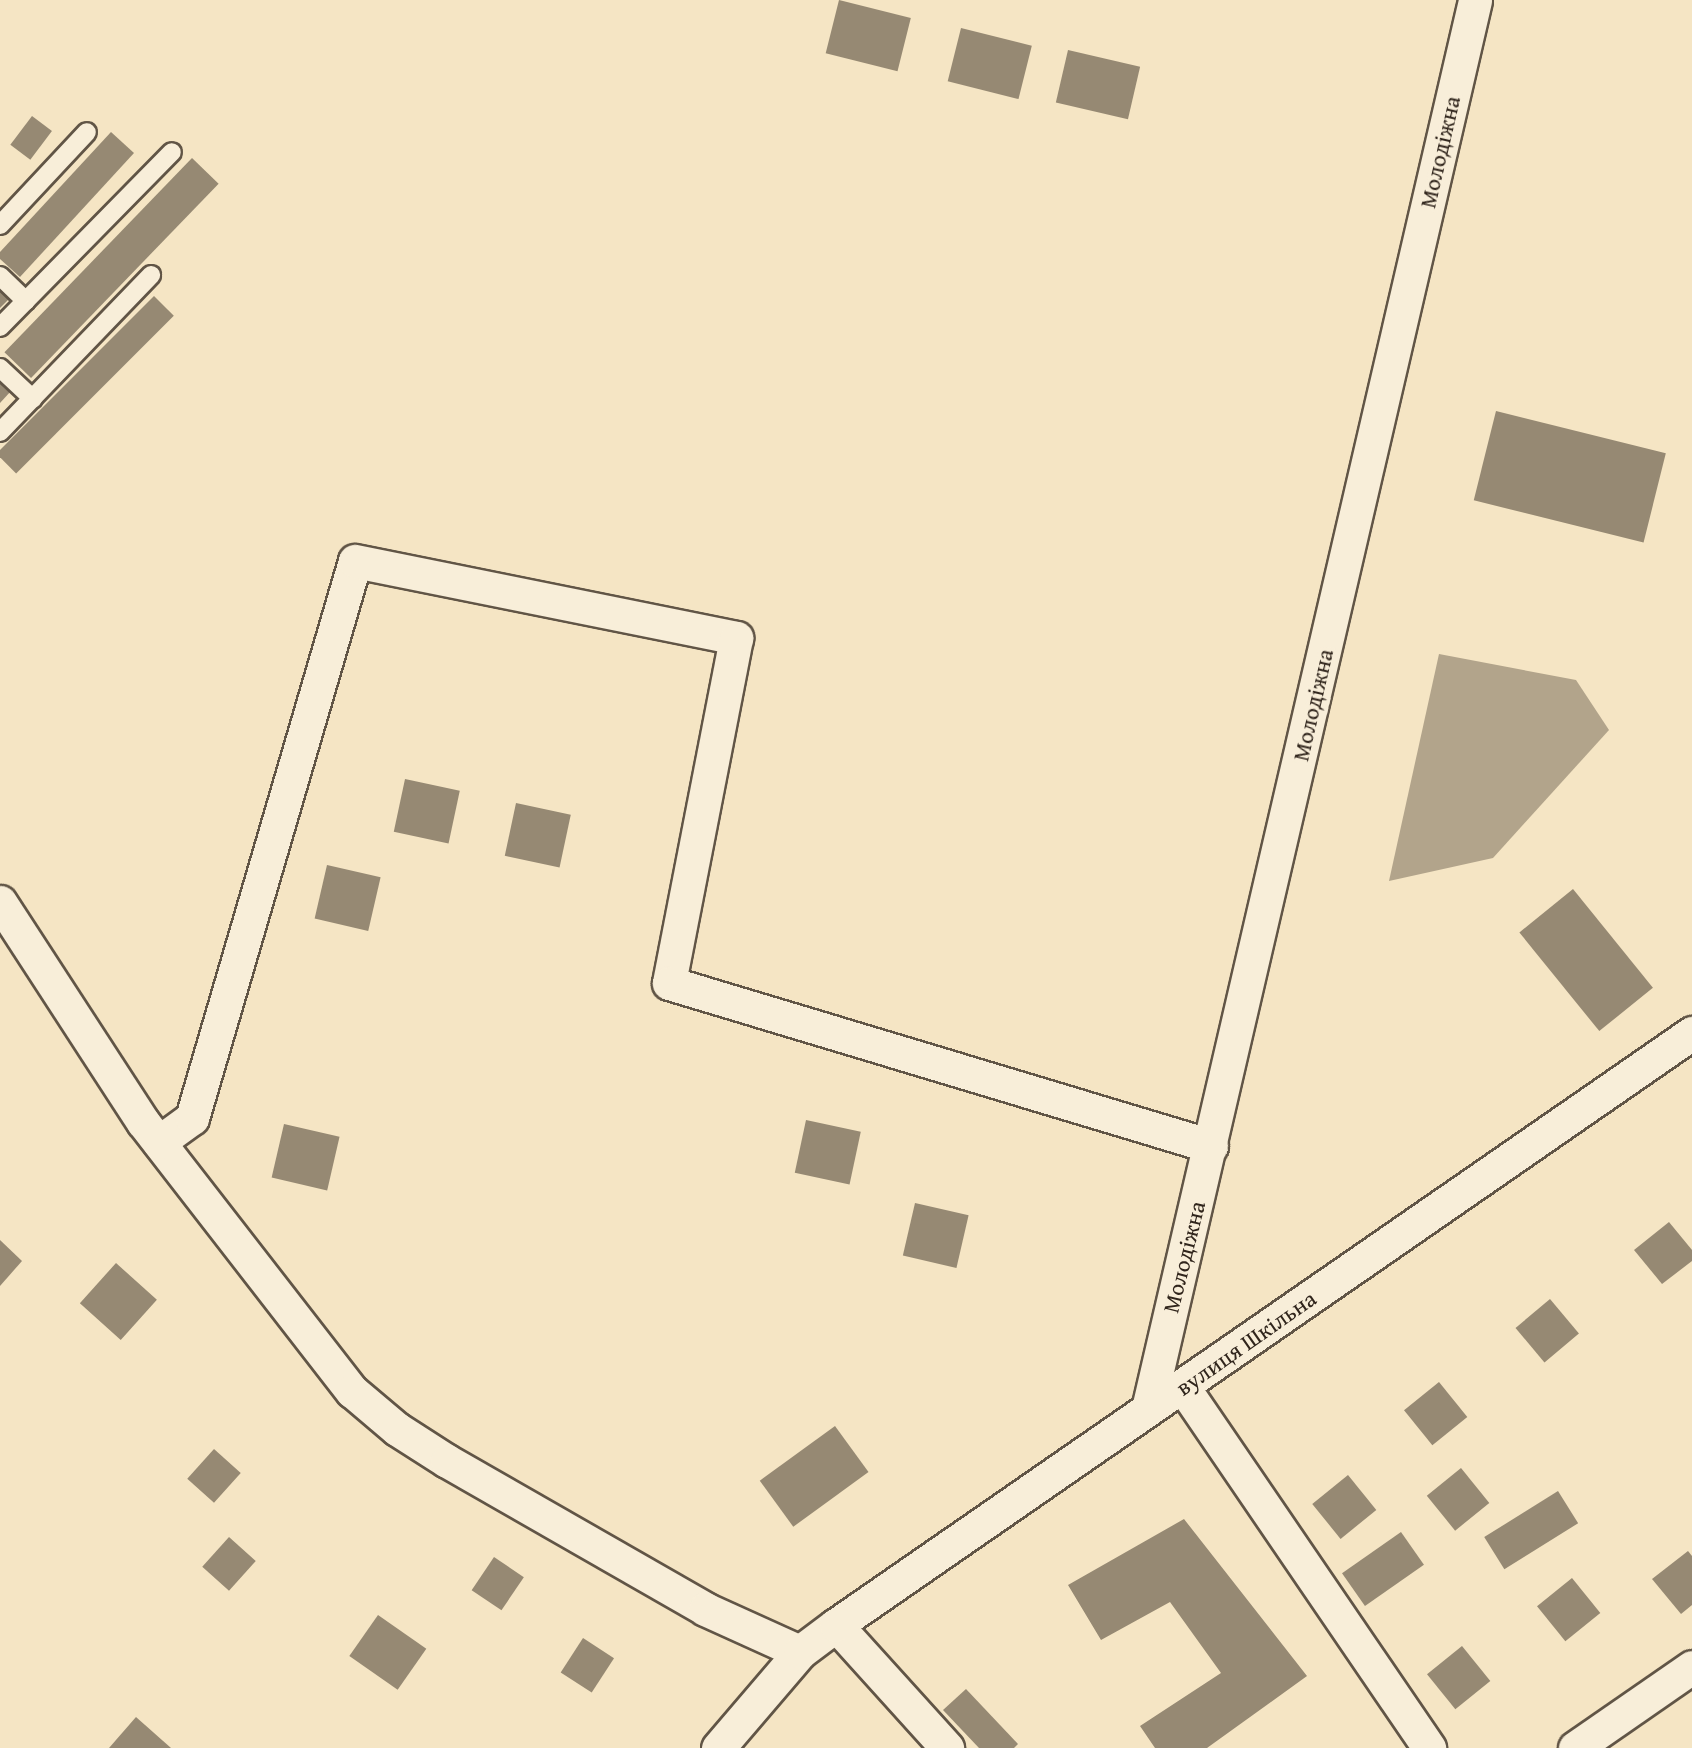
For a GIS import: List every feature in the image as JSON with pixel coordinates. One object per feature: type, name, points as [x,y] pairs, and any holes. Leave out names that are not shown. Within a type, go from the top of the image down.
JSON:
[{"type":"street","name":"Молодіжна","points":[[1148,1409],[1475,0]]},
{"type":"street","points":[[159,1142],[192,1118],[355,561],[736,638],[669,983],[1211,1146]]},
{"type":"street","points":[[0,902],[159,1142],[352,1391],[397,1429],[705,1609],[800,1652]]},
{"type":"street","name":"вулиця Шкільна","points":[[718,1748],[800,1652],[836,1625],[1692,1033]]},
{"type":"street","points":[[1183,1387],[1429,1748]]},
{"type":"street","points":[[836,1625],[947,1748]]},
{"type":"street","points":[[1575,1748],[1692,1667]]},
{"type":"lane","points":[[0,225],[87,132]]},
{"type":"lane","points":[[0,327],[172,152]]},
{"type":"lane","points":[[0,432],[152,275]]},
{"type":"lane","points":[[0,276],[26,301]]},
{"type":"lane","points":[[0,368],[33,398]]},
{"type":"shaded area","points":[[1439,654],[1576,680],[1609,730],[1493,858],[1389,881]]},
{"type":"building","points":[[839,0],[911,18],[897,71],[826,53]]},
{"type":"building","points":[[961,28],[1032,46],[1019,99],[948,81]]},
{"type":"building","points":[[1068,50],[1140,67],[1128,119],[1056,103]]},
{"type":"building","points":[[32,116],[52,131],[30,160],[10,145]]},
{"type":"building","points":[[111,132],[134,153],[20,277],[0,259],[0,252]]},
{"type":"building","points":[[192,158],[219,184],[31,378],[4,352]]},
{"type":"building","points":[[0,291],[9,299],[0,308]]},
{"type":"building","points":[[154,296],[174,316],[16,473],[0,457],[0,450]]},
{"type":"building","points":[[0,381],[11,391],[0,403]]},
{"type":"building","points":[[1496,411],[1666,453],[1644,543],[1474,500]]},
{"type":"building","points":[[405,779],[460,791],[449,843],[394,832]]},
{"type":"building","points":[[516,803],[571,815],[560,867],[505,856]]},
{"type":"building","points":[[327,865],[381,877],[368,931],[315,919]]},
{"type":"building","points":[[1573,889],[1653,988],[1599,1031],[1519,932]]},
{"type":"building","points":[[806,1120],[861,1132],[850,1184],[795,1173]]},
{"type":"building","points":[[284,1124],[340,1137],[327,1190],[272,1178]]},
{"type":"building","points":[[915,1203],[969,1215],[956,1268],[903,1256]]},
{"type":"building","points":[[1669,1222],[1692,1250],[1692,1261],[1662,1284],[1634,1250]]},
{"type":"building","points":[[0,1240],[22,1261],[0,1286]]},
{"type":"building","points":[[116,1263],[157,1300],[121,1340],[80,1303]]},
{"type":"building","points":[[1550,1299],[1579,1333],[1544,1362],[1516,1328]]},
{"type":"building","points":[[1439,1382],[1467,1417],[1432,1445],[1404,1410]]},
{"type":"building","points":[[835,1426],[869,1472],[793,1527],[760,1481]]},
{"type":"building","points":[[214,1449],[241,1473],[214,1503],[187,1479]]},
{"type":"building","points":[[1461,1468],[1489,1503],[1455,1531],[1427,1496]]},
{"type":"building","points":[[1348,1475],[1376,1510],[1341,1539],[1312,1504]]},
{"type":"building","points":[[1558,1491],[1578,1523],[1504,1569],[1484,1537]]},
{"type":"building","points":[[1184,1519],[1307,1676],[1207,1748],[1155,1748],[1140,1726],[1221,1673],[1170,1602],[1101,1640],[1068,1585]]},
{"type":"building","points":[[1401,1532],[1424,1565],[1365,1606],[1342,1573]]},
{"type":"building","points":[[229,1537],[256,1561],[229,1591],[202,1567]]},
{"type":"building","points":[[1688,1551],[1692,1556],[1692,1605],[1681,1614],[1652,1579]]},
{"type":"building","points":[[494,1557],[524,1577],[501,1610],[472,1590]]},
{"type":"building","points":[[1572,1578],[1600,1613],[1565,1641],[1537,1606]]},
{"type":"building","points":[[378,1615],[426,1649],[398,1690],[349,1656]]},
{"type":"building","points":[[583,1638],[614,1658],[592,1693],[561,1672]]},
{"type":"building","points":[[1462,1646],[1490,1681],[1455,1709],[1427,1674]]},
{"type":"building","points":[[966,1689],[1018,1744],[1014,1748],[979,1748],[943,1710]]},
{"type":"building","points":[[136,1717],[171,1748],[109,1748]]}]
